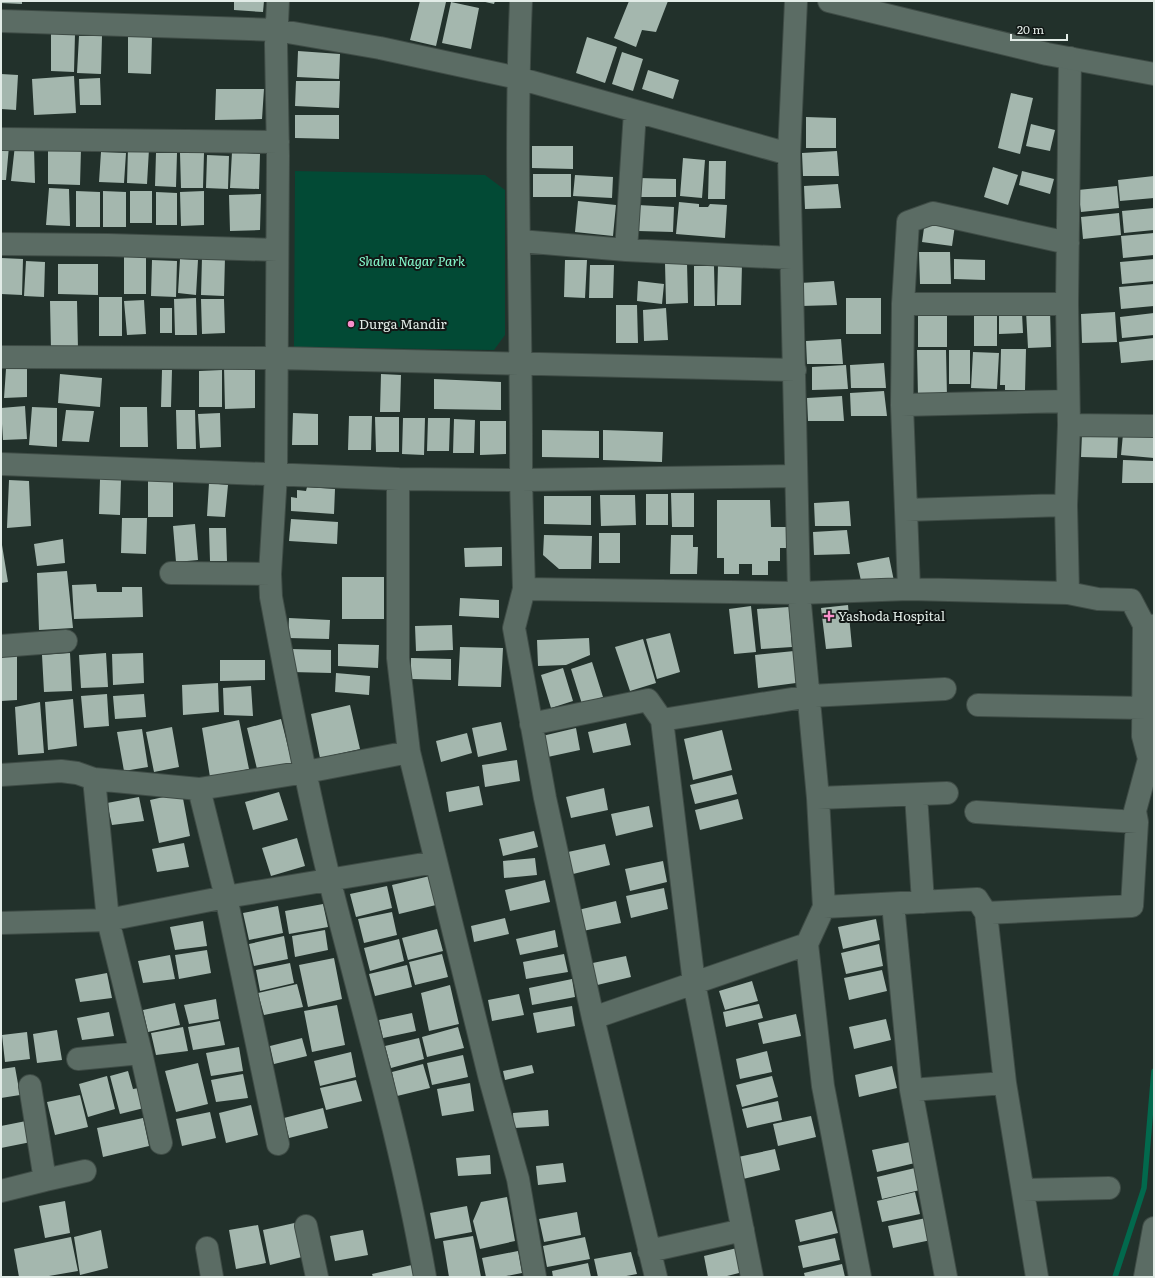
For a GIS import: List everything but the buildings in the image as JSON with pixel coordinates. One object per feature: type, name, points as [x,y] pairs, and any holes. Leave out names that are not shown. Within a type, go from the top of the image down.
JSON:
[{"type":"street","points":[[278,1],[276,30],[278,142],[278,358],[276,474],[270,574],[271,597],[306,772],[330,880],[414,1213],[425,1277]]},
{"type":"street","points":[[521,1],[518,78],[522,363],[521,480],[524,588],[514,628],[545,798],[593,1018],[656,1277]]},
{"type":"street","points":[[796,1],[789,154],[799,593],[810,696],[818,798],[824,907],[807,944],[823,1086],[860,1277]]},
{"type":"street","points":[[829,1],[1070,58],[1154,74]]},
{"type":"street","points":[[1,21],[276,30],[380,48],[518,78],[789,154]]},
{"type":"street","points":[[1068,593],[1066,505],[1069,425],[1067,304],[1070,58]]},
{"type":"street","points":[[626,250],[635,112]]},
{"type":"street","points":[[1,139],[278,142]]},
{"type":"street","points":[[909,589],[902,404],[903,304],[908,222],[933,214],[1068,243]]},
{"type":"street","points":[[520,240],[626,250],[791,258]]},
{"type":"street","points":[[1,244],[108,245],[277,250]]},
{"type":"street","points":[[903,304],[1067,304]]},
{"type":"street","points":[[1,357],[278,358],[795,370]]},
{"type":"street","points":[[902,404],[1068,401]]},
{"type":"street","points":[[1069,425],[1154,426]]},
{"type":"street","points":[[1,464],[398,479],[521,480],[796,476]]},
{"type":"street","points":[[398,479],[398,658],[409,752],[490,1079],[518,1179],[535,1277]]},
{"type":"street","points":[[906,510],[1066,505]]},
{"type":"street","points":[[171,573],[270,574]]},
{"type":"street","points":[[524,588],[799,593],[909,589],[1068,593],[1098,599],[1131,600],[1149,625],[1143,736],[1149,759],[1135,811],[1136,822],[1132,906],[986,913]]},
{"type":"street","points":[[1,646],[66,641]]},
{"type":"street","points":[[662,720],[810,696],[944,689]]},
{"type":"street","points":[[531,724],[648,700],[662,720],[694,983],[752,1277]]},
{"type":"street","points":[[978,705],[1144,708]]},
{"type":"street","points":[[1,775],[61,771],[77,773],[94,779],[199,789],[306,772],[409,752]]},
{"type":"street","points":[[94,779],[108,920],[141,1053],[161,1143]]},
{"type":"street","points":[[199,789],[226,897],[278,1144]]},
{"type":"street","points":[[818,798],[948,793]]},
{"type":"street","points":[[916,795],[923,902]]},
{"type":"street","points":[[976,812],[1136,822]]},
{"type":"street","points":[[1,923],[108,920],[226,897],[436,862]]},
{"type":"street","points":[[824,907],[977,900],[986,913],[1006,1083],[1037,1277]]},
{"type":"street","points":[[893,904],[911,1090],[946,1277]]},
{"type":"street","points":[[593,1018],[807,944]]},
{"type":"street","points":[[78,1059],[141,1053]]},
{"type":"street","points":[[911,1090],[1006,1083]]},
{"type":"street","points":[[30,1086],[45,1180]]},
{"type":"street","points":[[1,1191],[85,1171]]},
{"type":"street","points":[[1023,1190],[1109,1188]]},
{"type":"street","points":[[306,1226],[317,1277]]},
{"type":"street","points":[[1145,1277],[1154,1228]]},
{"type":"street","points":[[649,1251],[743,1230]]},
{"type":"street","points":[[207,1248],[212,1277]]},
{"type":"green space","name":"Shahu Nagar Park","points":[[295,171],[485,175],[505,190],[505,335],[494,350],[294,347]]},
{"type":"waterway","points":[[1115,1277],[1144,1188],[1154,1071]]},
{"type":"place","name":"Durga Mandir","points":[[351,324]]},
{"type":"place","name":"Yashoda Hospital","points":[[829,616]]}]
